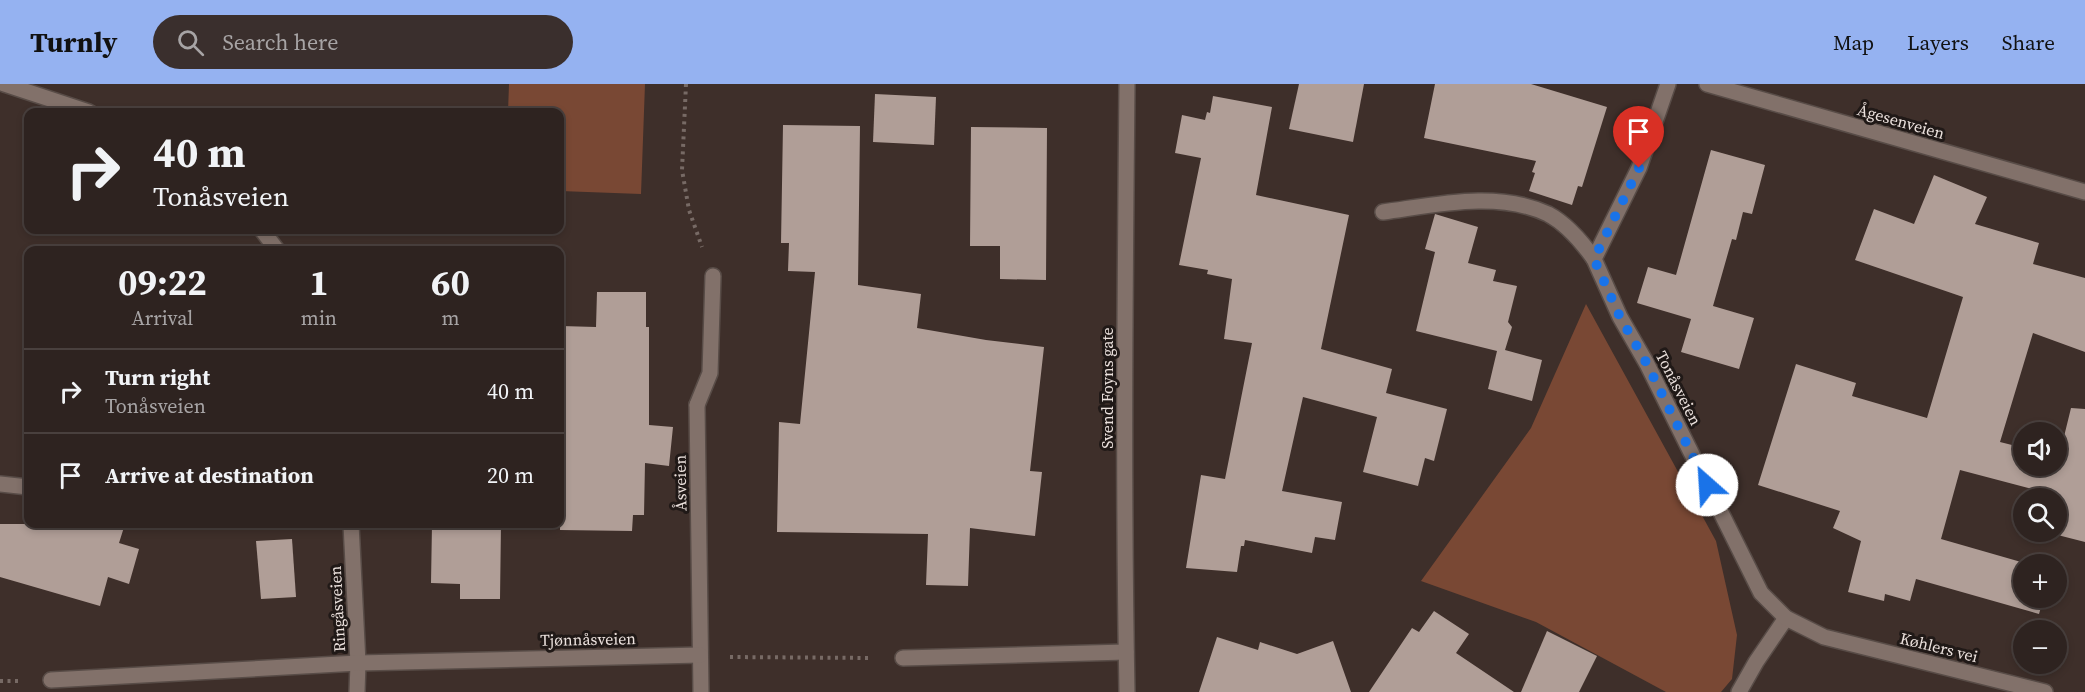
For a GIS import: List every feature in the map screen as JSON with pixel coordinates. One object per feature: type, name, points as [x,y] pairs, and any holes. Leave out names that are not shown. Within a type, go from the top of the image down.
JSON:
[{"type":"street","points":[[4,84],[77,108]]},
{"type":"street","name":"Svend Foyns gate","points":[[1127,692],[1125,297],[1128,84]]},
{"type":"street","points":[[1594,259],[1639,168],[1668,84]]},
{"type":"street","name":"Ågesenveien","points":[[1707,84],[2085,192]]},
{"type":"street","name":"Tonåsveien","points":[[1383,212],[1482,201],[1518,205],[1548,214],[1580,239],[1594,259],[1620,317],[1647,364],[1761,593],[1786,618],[1824,637]]},
{"type":"street","name":"Åsveien","points":[[701,692],[698,405],[710,373],[713,276]]},
{"type":"street","points":[[0,484],[24,487]]},
{"type":"street","name":"Ringåsveien","points":[[351,528],[357,692]]},
{"type":"street","points":[[1739,692],[1786,618]]},
{"type":"street","name":"Køhlers vei","points":[[1824,637],[2045,692]]},
{"type":"street","points":[[903,658],[1126,652]]},
{"type":"street","name":"Tjønnåsveien","points":[[51,680],[357,663],[700,655]]},
{"type":"path","points":[[686,84],[682,170],[689,210],[713,276]]},
{"type":"path","points":[[700,655],[903,658]]},
{"type":"shaded area","points":[[509,84],[645,84],[641,194],[564,191],[564,108],[508,108]]},
{"type":"shaded area","points":[[1586,304],[1716,541],[1737,635],[1732,679],[1721,692],[1666,692],[1536,622],[1421,581],[1531,428]]},
{"type":"building","points":[[1299,84],[1364,84],[1353,142],[1289,129]]},
{"type":"building","points":[[1435,84],[1531,84],[1607,107],[1582,187],[1578,186],[1572,205],[1529,191],[1536,161],[1424,138]]},
{"type":"building","points":[[875,94],[936,97],[934,145],[873,142]]},
{"type":"building","points":[[1213,96],[1272,107],[1256,195],[1349,215],[1321,349],[1392,369],[1386,393],[1447,409],[1434,461],[1425,458],[1418,486],[1363,472],[1377,417],[1303,397],[1282,491],[1342,502],[1335,540],[1315,537],[1312,553],[1245,540],[1244,546],[1241,546],[1237,572],[1186,568],[1201,475],[1225,479],[1252,343],[1224,339],[1232,279],[1207,274],[1208,270],[1179,265],[1201,158],[1175,153],[1182,115],[1205,120],[1207,112],[1210,113]]},
{"type":"building","points":[[783,125],[860,126],[858,285],[921,294],[917,328],[1044,347],[1030,471],[1042,472],[1035,536],[970,528],[968,586],[926,585],[928,534],[777,532],[779,422],[800,424],[815,272],[788,271],[789,243],[781,243]]},
{"type":"building","points":[[971,127],[1047,128],[1046,280],[1000,279],[1000,246],[970,246]]},
{"type":"building","points":[[1711,150],[1765,165],[1752,214],[1743,212],[1736,240],[1732,239],[1713,306],[1754,318],[1739,369],[1681,352],[1691,319],[1637,303],[1648,267],[1676,275]]},
{"type":"building","points":[[1934,175],[1987,197],[1975,224],[2039,243],[2033,264],[2085,278],[2085,352],[2033,333],[2000,442],[2013,445],[2013,476],[2067,476],[2067,424],[2071,408],[2085,409],[2085,542],[2067,537],[2067,488],[2028,488],[1960,470],[1941,539],[2013,560],[2013,607],[1916,579],[1910,601],[1885,594],[1884,601],[1848,592],[1861,541],[1833,528],[1840,511],[1758,485],[1796,364],[1856,383],[1852,396],[1927,418],[1963,297],[1855,260],[1874,209],[1914,224]]},
{"type":"building","points":[[1435,214],[1478,227],[1468,263],[1496,270],[1493,281],[1517,286],[1508,322],[1512,327],[1505,350],[1542,360],[1532,401],[1488,389],[1497,351],[1416,331],[1435,252],[1425,249]]},
{"type":"building","points":[[597,292],[646,292],[646,327],[649,327],[649,425],[673,427],[669,466],[645,463],[644,515],[633,515],[632,531],[560,530],[564,528],[564,326],[596,327]]},
{"type":"building","points":[[0,524],[24,524],[24,528],[124,528],[119,543],[139,549],[129,584],[108,577],[100,606],[0,577]]},
{"type":"building","points":[[432,528],[501,528],[500,599],[460,599],[460,584],[431,583]]},
{"type":"building","points":[[292,539],[296,597],[261,599],[256,541]]},
{"type":"building","points":[[2018,608],[2041,608],[2039,614]]},
{"type":"building","points":[[1434,611],[1469,634],[1456,653],[1514,692],[1369,692],[1412,628],[1419,632]]},
{"type":"building","points":[[1547,631],[1597,656],[1579,692],[1521,692]]},
{"type":"building","points":[[1217,637],[1258,650],[1260,642],[1297,654],[1333,641],[1351,692],[1199,692]]},
{"type":"route","points":[[1639,168],[1594,259],[1620,317],[1647,364],[1707,485]]}]
